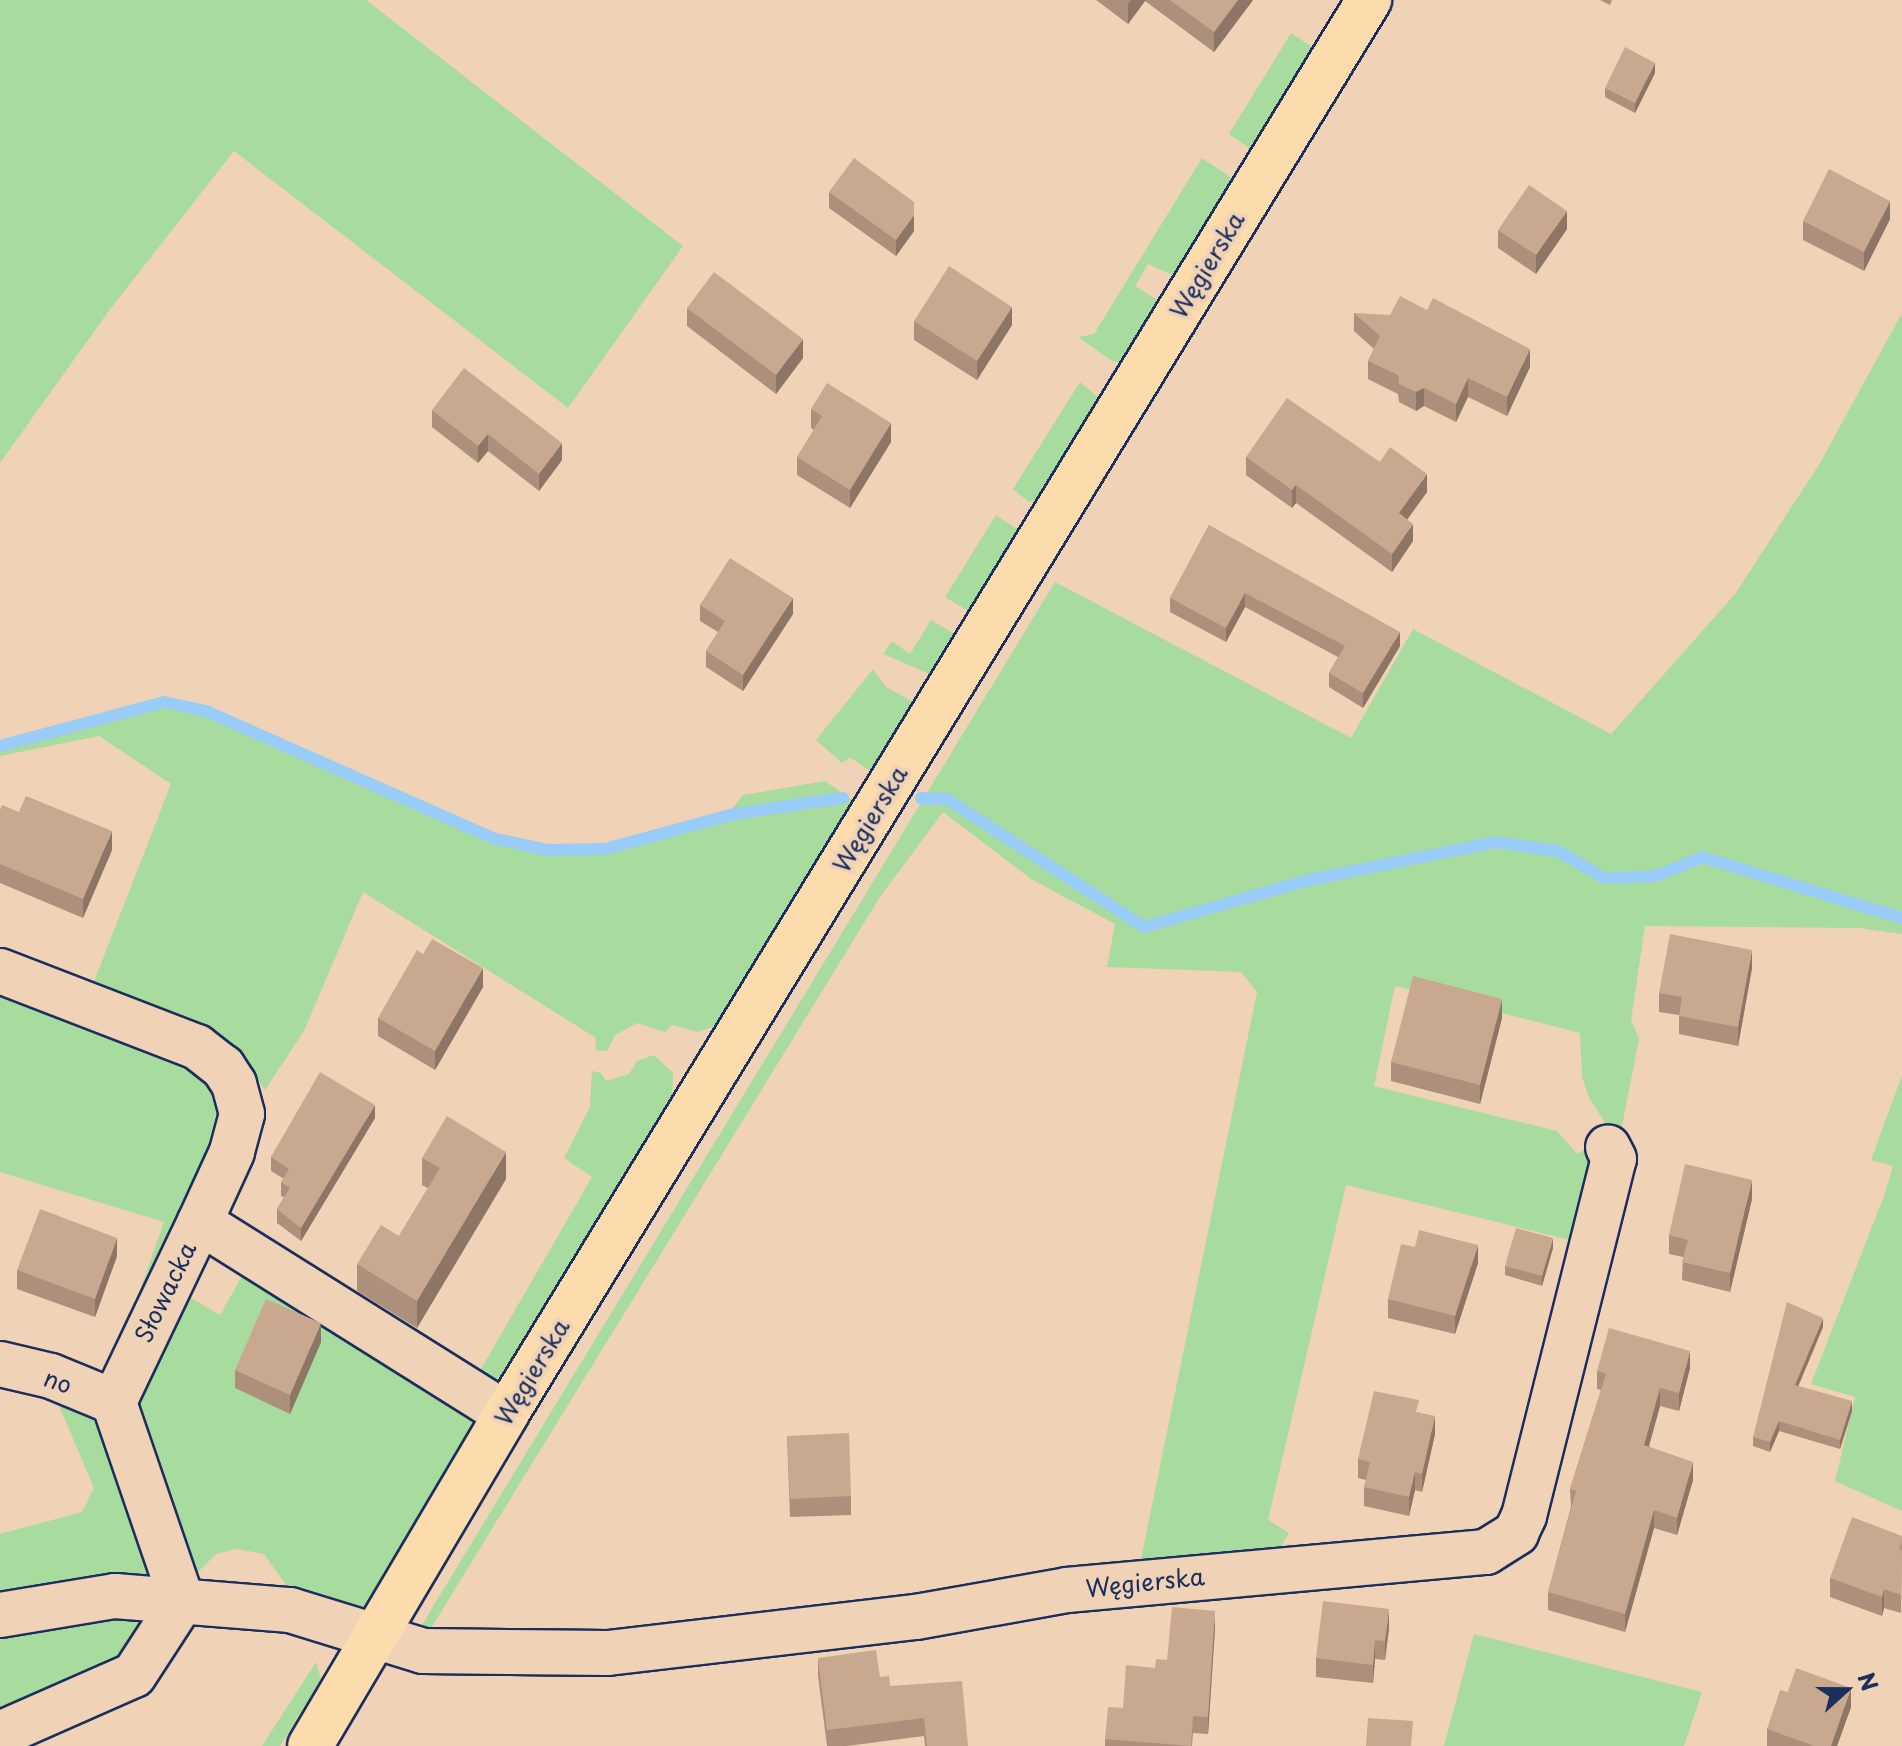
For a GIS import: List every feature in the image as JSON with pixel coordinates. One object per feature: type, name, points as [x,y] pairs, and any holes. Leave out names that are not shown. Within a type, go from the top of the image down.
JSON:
[{"type":"main road","name":"Węgierska","points":[[310,1746],[506,1414],[1369,0]]},
{"type":"street","points":[[0,971],[197,1047],[223,1067],[234,1084],[242,1114],[232,1152],[200,1222]]},
{"type":"street","name":"Węgierska","points":[[372,1638],[399,1640],[423,1651],[608,1653],[905,1619],[1067,1590],[1465,1555],[1502,1546],[1516,1533],[1532,1488],[1614,1159],[1608,1147]]},
{"type":"street","name":"Słowacka","points":[[114,1402],[200,1222],[506,1414]]},
{"type":"street","name":"no","points":[[0,1364],[51,1376],[114,1402]]},
{"type":"street","points":[[114,1402],[182,1601]]},
{"type":"street","points":[[0,1615],[115,1596],[290,1610],[372,1638]]},
{"type":"street","points":[[0,1734],[134,1675],[182,1601]]},
{"type":"green space","points":[[0,0],[366,0],[683,246],[568,408],[234,151],[108,312],[0,463]]},
{"type":"green space","points":[[1291,33],[1312,47],[1251,149],[1229,134]]},
{"type":"green space","points":[[1202,158],[1233,179],[1174,276],[1148,264],[1135,286],[1159,301],[1122,363],[1112,361],[1078,337],[1094,334]]},
{"type":"green space","points":[[1902,313],[1902,934],[1859,928],[1645,926],[1631,1020],[1639,1039],[1621,1131],[1605,1123],[1589,1097],[1582,1077],[1580,1033],[1395,986],[1374,1086],[1557,1131],[1577,1154],[1598,1141],[1578,1242],[1346,1185],[1268,1520],[1289,1533],[1281,1546],[1141,1559],[1257,992],[1241,972],[1107,967],[1115,924],[1031,879],[943,812],[880,897],[425,1638],[417,1633],[1055,582],[1351,738],[1413,629],[1611,734],[1735,594],[1820,463]]},
{"type":"green space","points":[[1080,382],[1100,399],[1040,499],[1029,502],[1013,489]]},
{"type":"green space","points":[[996,515],[1020,531],[970,612],[945,597]]},
{"type":"green space","points":[[931,620],[956,635],[932,675],[883,654],[892,641],[910,654]]},
{"type":"green space","points":[[873,669],[886,687],[915,703],[872,772],[850,757],[842,763],[816,740]]},
{"type":"green space","points":[[164,699],[206,708],[493,836],[548,847],[605,845],[730,811],[743,795],[825,781],[855,802],[723,1019],[712,1027],[698,1032],[672,1025],[665,1032],[637,1023],[615,1035],[607,1051],[595,1050],[596,1038],[363,892],[304,1031],[265,1090],[235,1047],[201,1025],[93,984],[171,784],[99,736],[0,756],[0,744]]},
{"type":"green space","points":[[0,980],[195,1054],[226,1112],[118,1352],[164,1222],[0,1172]]},
{"type":"green space","points":[[654,1055],[673,1073],[672,1099],[496,1394],[474,1381],[592,1177],[564,1158],[590,1107],[592,1071],[601,1073],[606,1081],[629,1074],[637,1061]]},
{"type":"green space","points":[[1902,1075],[1902,1511],[1835,1481],[1855,1397],[1811,1384],[1893,1166],[1871,1160]]},
{"type":"green space","points":[[247,1267],[479,1415],[367,1609],[354,1617],[298,1602],[264,1554],[237,1549],[216,1554],[197,1573],[181,1561],[133,1431],[138,1377],[174,1288],[220,1315]]},
{"type":"green space","points":[[57,1401],[91,1415],[106,1440],[175,1613],[162,1644],[0,1720],[0,1534],[82,1512],[94,1488]]},
{"type":"green space","points":[[1474,1634],[1702,1692],[1684,1746],[1444,1746]]},
{"type":"green space","points":[[316,1662],[321,1679],[280,1746],[262,1746]]},
{"type":"building","points":[[1170,0],[1238,0],[1214,32]]},
{"type":"building","points":[[1625,47],[1655,63],[1635,103],[1605,88]]},
{"type":"building","points":[[854,158],[914,202],[914,215],[896,240],[829,192]]},
{"type":"building","points":[[1829,169],[1890,201],[1864,252],[1803,221]]},
{"type":"building","points":[[1529,185],[1567,211],[1536,255],[1498,230]]},
{"type":"building","points":[[949,266],[1012,307],[977,361],[914,321]]},
{"type":"building","points":[[714,272],[803,339],[776,375],[687,308]]},
{"type":"building","points":[[1400,296],[1427,310],[1433,298],[1530,349],[1507,397],[1468,378],[1456,404],[1424,388],[1416,392],[1399,384],[1398,375],[1368,361],[1380,336],[1354,313],[1390,315]]},
{"type":"building","points":[[464,368],[562,443],[539,474],[488,434],[478,446],[432,410]]},
{"type":"building","points":[[827,383],[891,423],[850,490],[797,457],[822,416],[811,409]]},
{"type":"building","points":[[1287,398],[1380,462],[1390,447],[1427,474],[1399,513],[1413,524],[1392,554],[1296,485],[1292,490],[1246,457]]},
{"type":"building","points":[[1209,525],[1400,632],[1363,693],[1329,673],[1345,646],[1245,593],[1226,628],[1170,598]]},
{"type":"building","points":[[730,558],[793,598],[743,675],[706,651],[725,621],[700,605]]},
{"type":"building","points":[[26,796],[112,831],[83,899],[0,864],[0,810],[2,805],[19,812]]},
{"type":"building","points":[[1670,934],[1752,950],[1738,1027],[1679,1016],[1682,997],[1659,993]]},
{"type":"building","points":[[432,939],[483,968],[435,1051],[378,1018],[417,950],[423,954]]},
{"type":"building","points":[[1413,976],[1502,999],[1480,1085],[1391,1062]]},
{"type":"building","points":[[320,1072],[375,1105],[301,1228],[277,1209],[290,1188],[281,1182],[289,1169],[271,1157]]},
{"type":"building","points":[[447,1116],[506,1152],[417,1301],[357,1264],[381,1225],[399,1236],[440,1168],[422,1158]]},
{"type":"building","points":[[1685,1164],[1752,1180],[1730,1273],[1682,1262],[1688,1240],[1669,1235]]},
{"type":"building","points":[[40,1209],[117,1238],[95,1299],[17,1270]]},
{"type":"building","points":[[1516,1228],[1553,1238],[1542,1276],[1505,1266]]},
{"type":"building","points":[[1419,1230],[1478,1245],[1455,1316],[1388,1299],[1401,1244],[1415,1247]]},
{"type":"building","points":[[266,1299],[321,1323],[290,1395],[235,1370]]},
{"type":"building","points":[[1787,1302],[1823,1318],[1795,1385],[1852,1401],[1840,1440],[1779,1421],[1770,1442],[1753,1437]]},
{"type":"building","points":[[1609,1328],[1690,1351],[1679,1393],[1660,1388],[1644,1445],[1693,1462],[1677,1518],[1654,1510],[1625,1614],[1548,1592],[1576,1491],[1570,1489],[1606,1374],[1597,1371]]},
{"type":"building","points":[[1374,1391],[1419,1400],[1416,1412],[1435,1416],[1422,1474],[1415,1472],[1409,1497],[1364,1487],[1370,1462],[1358,1459]]},
{"type":"building","points":[[849,1433],[851,1496],[790,1499],[787,1436]]},
{"type":"building","points":[[1852,1517],[1902,1536],[1899,1549],[1902,1550],[1901,1595],[1884,1589],[1882,1597],[1830,1578]]},
{"type":"building","points":[[1323,1601],[1389,1609],[1385,1641],[1375,1640],[1373,1665],[1316,1658]]},
{"type":"building","points":[[1172,1607],[1215,1611],[1208,1717],[1193,1716],[1191,1746],[1105,1739],[1108,1707],[1123,1708],[1126,1665],[1155,1668],[1156,1659],[1167,1660]]},
{"type":"building","points":[[876,1650],[880,1677],[889,1676],[890,1686],[962,1681],[968,1746],[927,1746],[924,1718],[827,1730],[818,1658]]},
{"type":"building","points":[[1796,1668],[1851,1688],[1831,1746],[1815,1746],[1767,1729],[1780,1690],[1788,1692]]},
{"type":"building","points":[[1368,1718],[1413,1721],[1411,1746],[1366,1746]]},
{"type":"waterway","points":[[0,746],[164,702],[206,711],[492,838],[547,850],[605,849],[734,814],[843,798]]},
{"type":"waterway","points":[[921,798],[947,799],[1144,927],[1309,880],[1496,842],[1558,851],[1604,878],[1656,876],[1702,857],[1902,918]]}]
